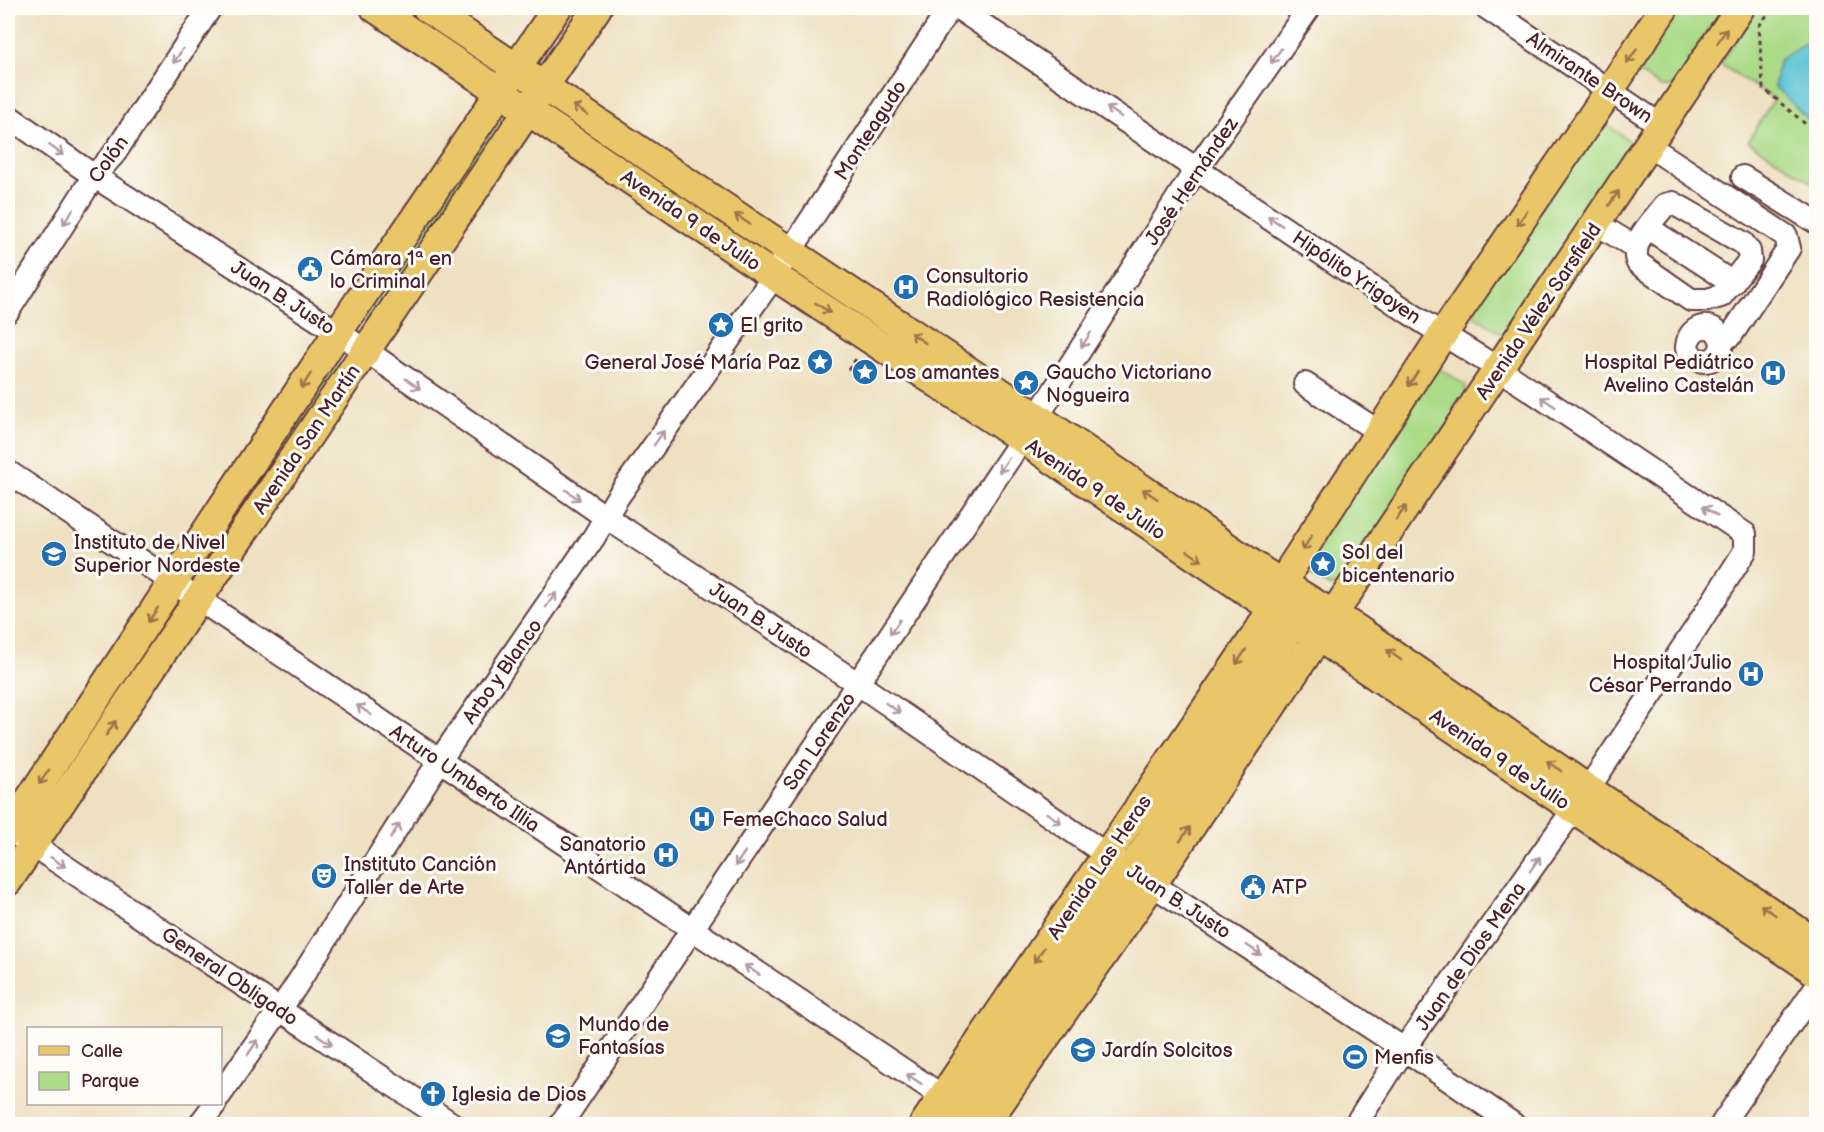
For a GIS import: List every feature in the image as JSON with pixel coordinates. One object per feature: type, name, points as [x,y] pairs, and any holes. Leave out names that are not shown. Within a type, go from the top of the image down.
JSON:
[{"type":"main road","name":"Avenida 9 de Julio","points":[[375,8],[500,91],[536,98],[790,252],[1029,428],[1300,613],[1581,799],[1816,943]]},
{"type":"main road","name":"Avenida 9 de Julio","points":[[427,8],[516,67],[536,98],[774,276],[1029,428]]},
{"type":"main road","name":"Avenida San Martín","points":[[8,881],[14,834],[174,582],[338,332],[557,8]]},
{"type":"main road","name":"Avenida San Martín","points":[[14,834],[198,599],[597,8]]},
{"type":"main road","points":[[1300,613],[1292,566],[1443,334],[1664,8]]},
{"type":"main road","name":"Avenida Vélez Sarsfield","points":[[1300,613],[1499,369],[1740,8]]},
{"type":"main road","name":"Avenida Las Heras","points":[[924,1125],[966,1116],[1300,613]]},
{"type":"main road","name":"Avenida Las Heras","points":[[1130,869],[1300,613]]},
{"type":"main road","name":"Avenida 9 de Julio","points":[[1581,799],[1816,972]]},
{"type":"street","name":"Colón","points":[[8,310],[94,176],[114,154],[210,8]]},
{"type":"street","name":"Monteagudo","points":[[790,252],[950,8]]},
{"type":"street","name":"Hipólito Yrigoyen","points":[[958,8],[1744,534],[1744,551]]},
{"type":"street","name":"José Hernández","points":[[1029,428],[1197,168],[1309,8]]},
{"type":"street","name":"Almirante Brown","points":[[1487,8],[1610,90],[1655,136],[1786,236]]},
{"type":"street","name":"Juan B. Justo","points":[[8,116],[94,176],[365,350],[607,518],[857,683],[1130,869],[1404,1049],[1513,1125]]},
{"type":"street","points":[[1722,341],[1732,334],[1789,248],[1786,236],[1809,218],[1743,177]]},
{"type":"street","points":[[1673,203],[1681,205],[1743,243],[1749,250],[1750,260],[1721,296],[1707,300],[1691,300],[1638,262],[1635,247],[1648,228],[1665,205],[1673,203]]},
{"type":"street","points":[[1597,224],[1635,247]]},
{"type":"street","points":[[1648,228],[1733,283]]},
{"type":"street","name":"Arbo y Blanco","points":[[222,1092],[279,1009],[440,760],[607,518],[617,498],[790,252]]},
{"type":"street","points":[[1305,384],[1379,432]]},
{"type":"street","name":"San Lorenzo","points":[[561,1125],[1029,428]]},
{"type":"street","name":"Arturo Umberto Illia","points":[[8,472],[693,930],[966,1116]]},
{"type":"street","name":"Juan de Dios Mena","points":[[1356,1125],[1404,1049],[1581,799],[1696,628],[1744,551]]},
{"type":"street","name":"General Obligado","points":[[14,834],[452,1125]]},
{"type":"street","points":[[1722,1125],[1816,987]]},
{"type":"street","points":[[200,1125],[214,1105]]},
{"type":"path","points":[[1772,8],[1759,26],[1763,88],[1816,134]]},
{"type":"path","points":[[848,370],[861,352]]},
{"type":"green space","points":[[1672,8],[1730,8],[1677,87],[1661,87],[1637,72]]},
{"type":"green space","points":[[1756,8],[1816,8],[1816,185],[1748,141],[1774,99],[1720,64]]},
{"type":"green space","points":[[499,118],[506,123],[373,324],[366,320],[365,313]]},
{"type":"green space","points":[[1603,122],[1630,141],[1632,153],[1514,331],[1502,334],[1475,316],[1471,306]]},
{"type":"green space","points":[[335,363],[341,367],[207,569],[200,564],[328,364]]},
{"type":"green space","points":[[1443,370],[1466,386],[1465,404],[1346,584],[1331,587],[1306,573],[1303,558],[1424,373]]},
{"type":"water","points":[[1816,24],[1816,127],[1774,86],[1779,60],[1808,42]]},
{"type":"place","name":"Cámara 1ª en lo Criminal","points":[[310,269]]},
{"type":"place","name":"Consultorio Radiológico Resistencia","points":[[906,287]]},
{"type":"place","name":"El grito","points":[[721,325]]},
{"type":"place","name":"General José María Paz","points":[[820,362]]},
{"type":"place","name":"Los amantes","points":[[865,372]]},
{"type":"place","name":"Hospital Pediátrico Avelino Castelán","points":[[1773,373]]},
{"type":"place","name":"Gaucho Victoriano Nogueira","points":[[1026,383]]},
{"type":"place","name":"Instituto de Nivel Superior Nordeste","points":[[54,554]]},
{"type":"place","name":"Sol del bicentenario","points":[[1323,564]]},
{"type":"place","name":"Hospital Julio César Perrando","points":[[1751,674]]},
{"type":"place","name":"FemeChaco Salud","points":[[702,819]]},
{"type":"place","name":"Sanatorio Antártida","points":[[666,855]]},
{"type":"place","name":"Instituto Canción Taller de Arte","points":[[324,876]]},
{"type":"place","name":"ATP","points":[[1253,887]]},
{"type":"place","name":"Mundo de Fantasías","points":[[558,1036]]},
{"type":"place","name":"Jardín Solcitos","points":[[1083,1050]]},
{"type":"place","name":"Menfis","points":[[1355,1057]]},
{"type":"place","name":"Iglesia de Dios","points":[[433,1094]]}]
